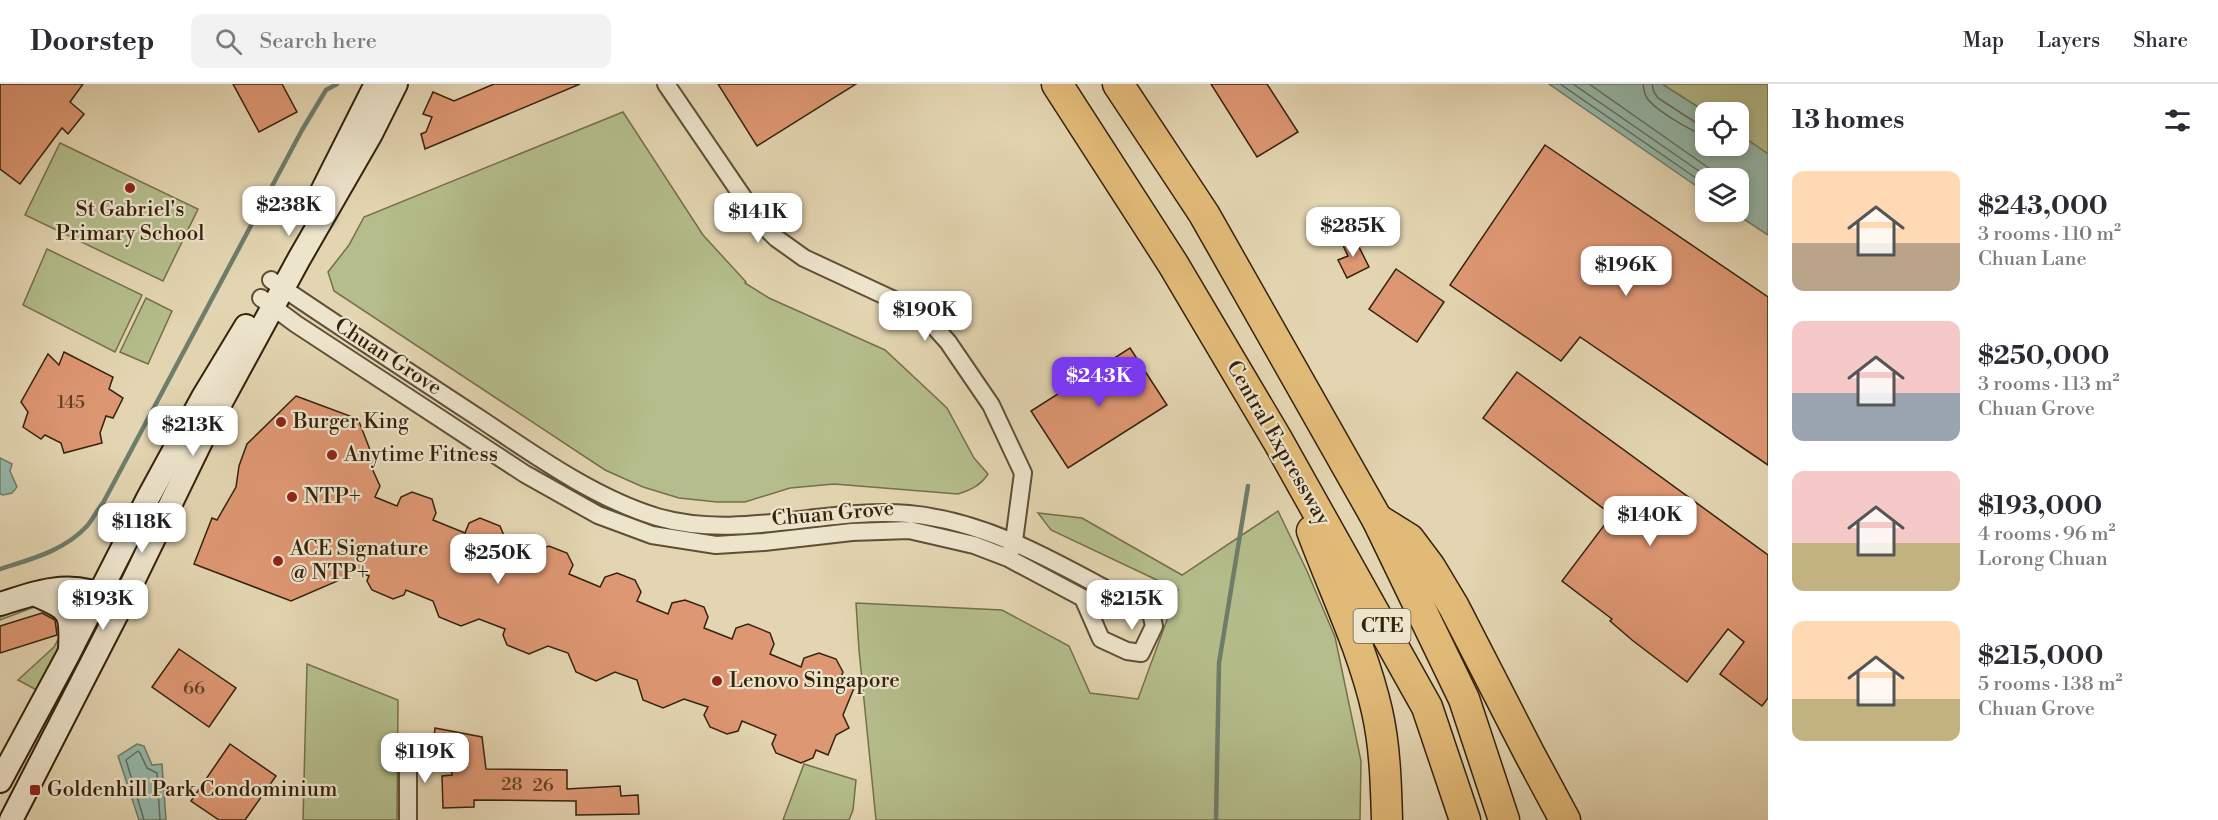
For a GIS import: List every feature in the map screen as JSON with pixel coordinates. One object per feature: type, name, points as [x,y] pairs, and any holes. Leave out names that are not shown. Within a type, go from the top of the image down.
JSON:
[{"type":"highway","name":"Central Expressway","points":[[1057,84],[1173,264],[1278,441],[1427,708],[1465,820]]},
{"type":"highway","name":"CTE","points":[[1118,84],[1204,214],[1377,519],[1464,699],[1504,820]]},
{"type":"highway","points":[[1278,441],[1328,576],[1357,642],[1378,712],[1386,780],[1387,820]]},
{"type":"highway","points":[[1377,519],[1409,539],[1430,567],[1454,607],[1565,820]]},
{"type":"main road","points":[[10,820],[122,604],[376,84]]},
{"type":"main road","points":[[0,781],[164,468],[371,134],[396,84]]},
{"type":"main road","points":[[0,604],[64,587],[99,593],[122,604]]},
{"type":"main road","points":[[34,594],[62,607],[68,614],[71,625],[70,650]]},
{"type":"main road","points":[[12,758],[26,760],[36,771]]},
{"type":"street","points":[[666,84],[760,222],[776,238],[804,258],[922,313],[948,342],[991,405],[1023,473],[1014,541],[1008,558]]},
{"type":"street","name":"Chuan Grove","points":[[272,293],[531,453],[610,499],[658,517],[718,526],[849,514],[908,514],[935,518],[1014,541],[1151,613],[1154,626],[1141,652],[1127,651],[1101,639],[1083,598],[1008,558],[974,545],[909,530],[852,532],[716,545],[652,535],[598,515],[525,474],[296,324],[272,293]]},
{"type":"street","points":[[408,747],[408,820]]},
{"type":"green space","points":[[1662,84],[1768,84],[1768,154],[1749,141],[1749,102],[1695,102],[1695,105]]},
{"type":"green space","points":[[623,112],[703,235],[745,283],[769,298],[885,350],[947,408],[974,458],[988,474],[979,484],[958,494],[834,484],[790,488],[745,502],[679,498],[643,487],[605,470],[334,291],[328,272],[349,245],[364,217]]},
{"type":"green space","points":[[60,143],[198,209],[163,281],[25,215]]},
{"type":"green space","points":[[47,249],[142,295],[115,352],[23,305]]},
{"type":"green space","points":[[146,298],[172,311],[148,364],[120,352]]},
{"type":"green space","points":[[1278,511],[1335,637],[1361,761],[1360,820],[876,820],[856,603],[1002,610],[1069,646],[1090,693],[1138,699],[1178,590],[1051,530],[1038,513],[1082,518],[1182,575]]},
{"type":"green space","points":[[32,603],[62,607],[69,618],[71,629],[71,640],[64,663],[46,695],[18,680],[54,647],[61,634],[54,609],[37,606],[0,620],[0,615]]},
{"type":"green space","points":[[307,664],[398,700],[397,820],[303,820]]},
{"type":"green space","points":[[804,764],[856,780],[853,810],[849,820],[783,820]]},
{"type":"water","points":[[1549,84],[1662,84],[1695,105],[1695,156],[1749,156],[1749,141],[1768,154],[1768,235],[1748,222],[1749,168],[1695,168],[1695,185]]},
{"type":"water","points":[[0,458],[12,464],[10,471],[17,487],[12,493],[3,495],[0,494]]},
{"type":"water","points":[[137,744],[144,746],[152,765],[162,764],[166,820],[139,820],[118,756]]},
{"type":"building","points":[[0,84],[83,84],[70,102],[84,114],[68,134],[62,128],[20,184],[0,169]]},
{"type":"building","points":[[233,84],[282,84],[297,112],[259,132]]},
{"type":"building","points":[[494,84],[580,84],[425,149],[421,134],[426,132],[432,117],[423,114],[433,92],[454,101]]},
{"type":"building","points":[[718,84],[856,84],[757,146]]},
{"type":"building","points":[[1211,84],[1267,84],[1298,132],[1257,157]]},
{"type":"building","points":[[1545,145],[1768,297],[1768,465],[1580,337],[1561,361],[1450,285]]},
{"type":"building","points":[[1353,235],[1369,267],[1347,278],[1338,260],[1348,256],[1341,241]]},
{"type":"building","points":[[1396,269],[1444,302],[1417,342],[1369,309]]},
{"type":"building","points":[[1130,348],[1167,405],[1068,468],[1031,411]]},
{"type":"building","points":[[64,352],[113,377],[109,389],[123,398],[113,418],[106,416],[100,433],[102,443],[64,453],[61,443],[45,435],[41,439],[23,427],[28,412],[21,402],[48,354],[59,365]]},
{"type":"building","points":[[1517,372],[1768,555],[1768,698],[1762,706],[1720,674],[1744,642],[1728,629],[1687,682],[1632,640],[1610,621],[1612,619],[1562,581],[1612,515],[1483,418]]},
{"type":"building","points":[[296,396],[358,419],[374,460],[371,466],[380,486],[375,497],[397,506],[401,497],[412,492],[432,499],[436,513],[433,520],[465,533],[469,523],[480,518],[500,526],[505,538],[502,548],[533,560],[536,551],[549,546],[567,553],[573,565],[569,574],[600,587],[605,577],[617,573],[635,580],[641,592],[637,601],[668,614],[672,603],[685,600],[704,607],[708,617],[704,628],[732,639],[736,628],[748,624],[770,633],[774,644],[770,654],[801,667],[804,658],[819,653],[836,659],[843,672],[839,682],[854,688],[843,715],[849,728],[836,735],[828,755],[816,750],[813,758],[801,763],[776,753],[772,744],[776,735],[742,721],[738,731],[727,734],[710,727],[704,715],[708,707],[684,699],[663,708],[643,700],[637,680],[615,672],[596,681],[576,672],[568,653],[548,646],[529,654],[507,645],[503,635],[505,629],[479,619],[461,626],[439,617],[433,601],[406,590],[404,595],[393,599],[372,590],[367,581],[369,576],[347,567],[342,579],[291,601],[194,564],[212,518],[217,520],[236,487],[239,466],[247,444]]},
{"type":"building","points":[[42,613],[55,620],[57,635],[0,653],[0,626]]},
{"type":"building","points":[[179,649],[236,688],[209,727],[152,687]]},
{"type":"building","points":[[435,728],[482,737],[486,769],[567,770],[567,789],[620,786],[621,796],[638,795],[639,814],[576,815],[576,801],[474,800],[474,807],[443,808],[442,776],[452,775],[450,757],[433,746]]},
{"type":"building","points":[[230,744],[276,776],[245,820],[219,820],[191,801]]},
{"type":"waterway","points":[[0,569],[35,558],[68,542],[87,526],[103,503],[302,130],[326,90],[337,84]]},
{"type":"waterway","points":[[1216,820],[1219,663],[1248,486]]},
{"type":"place","name":"St Gabriel's Primary School","points":[[130,188]]},
{"type":"place","name":"Burger King","points":[[281,422]]},
{"type":"place","name":"Anytime Fitness","points":[[332,455]]},
{"type":"place","name":"NTP+","points":[[292,497]]},
{"type":"place","name":"ACE Signature @ NTP+","points":[[278,561]]},
{"type":"place","name":"Lenovo Singapore","points":[[717,681]]},
{"type":"place","name":"Goldenhill Park Condominium","points":[[35,790]]}]
